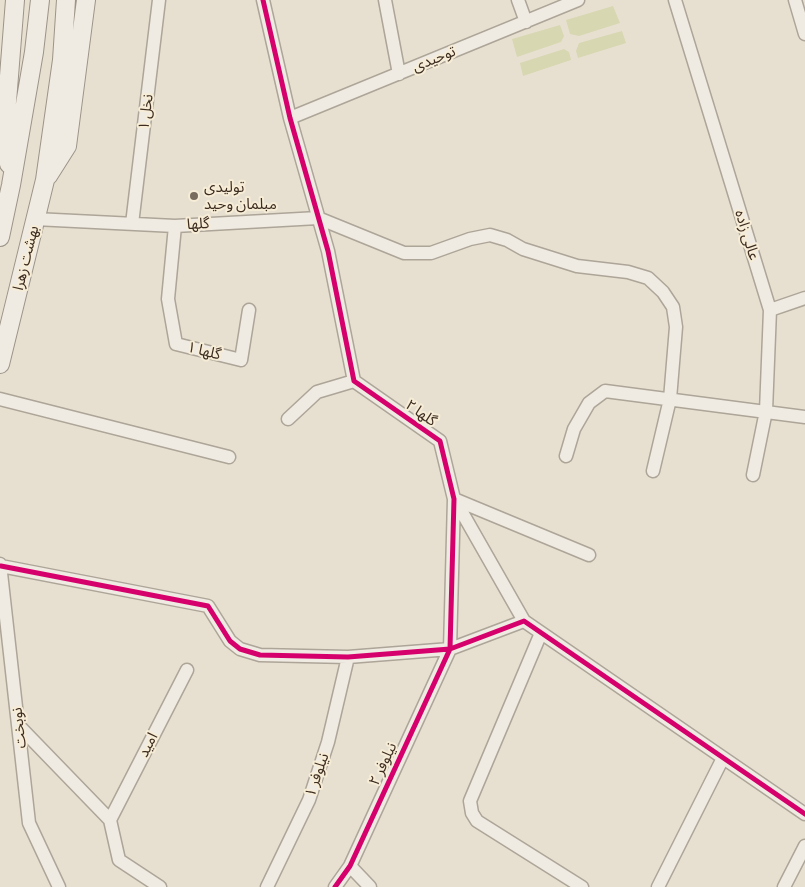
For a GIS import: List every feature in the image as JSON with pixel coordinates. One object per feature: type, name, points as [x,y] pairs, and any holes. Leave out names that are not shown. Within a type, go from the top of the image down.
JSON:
[{"type":"main road","points":[[6,188],[5,127],[15,0]]},
{"type":"main road","name":"بهشت زهرا","points":[[0,237],[6,188],[34,52],[40,0]]},
{"type":"main road","points":[[45,180],[62,60],[66,0]]},
{"type":"main road","points":[[45,180],[67,146],[86,0]]},
{"type":"main road","name":"بهشت زهرا","points":[[0,364],[45,180]]},
{"type":"street","name":"نخل ۱","points":[[132,224],[160,0]]},
{"type":"street","points":[[263,0],[290,118],[328,251],[354,381],[316,392],[288,419]]},
{"type":"street","points":[[385,0],[399,74]]},
{"type":"street","points":[[518,0],[526,22]]},
{"type":"street","name":"توحیدی","points":[[290,118],[578,0]]},
{"type":"street","name":"عالی زاده","points":[[675,0],[770,310],[766,411],[753,475]]},
{"type":"street","points":[[795,0],[805,34]]},
{"type":"street","name":"گلها","points":[[35,219],[175,226],[318,218],[404,253],[431,253],[470,239],[490,235],[507,240],[523,249],[577,266],[628,272],[648,278],[663,292],[673,307],[676,327],[670,399],[653,471]]},
{"type":"street","name":"گلها ۱","points":[[175,226],[168,299],[176,344],[241,360],[249,310]]},
{"type":"street","points":[[770,310],[805,298]]},
{"type":"street","name":"گلها ۲","points":[[354,381],[440,442],[454,499],[450,649]]},
{"type":"street","points":[[566,456],[574,429],[589,403],[605,391],[805,417]]},
{"type":"street","points":[[0,399],[229,457]]},
{"type":"street","points":[[454,499],[589,555]]},
{"type":"street","points":[[454,499],[524,621],[805,814]]},
{"type":"street","points":[[1,565],[208,606],[230,641],[240,649],[260,655],[348,657],[450,649],[524,621]]},
{"type":"street","name":"نوبخت","points":[[1,565],[29,823],[59,887]]},
{"type":"street","points":[[541,633],[470,801],[472,813],[478,821],[582,887]]},
{"type":"street","name":"نیلوفر ۲","points":[[335,887],[350,866],[450,649]]},
{"type":"street","name":"نیلوفر ۱","points":[[267,887],[309,800],[328,742],[348,657]]},
{"type":"street","name":"امید","points":[[110,820],[187,670]]},
{"type":"street","points":[[18,724],[110,820],[119,860],[160,887]]},
{"type":"street","points":[[658,887],[723,758]]},
{"type":"street","points":[[784,887],[805,846]]},
{"type":"street","points":[[350,866],[370,887]]},
{"type":"green space","points":[[613,6],[620,23],[579,36],[570,34],[566,20]]},
{"type":"green space","points":[[560,25],[564,36],[561,42],[517,57],[512,39]]},
{"type":"green space","points":[[622,31],[626,43],[578,58],[576,51],[579,43]]},
{"type":"green space","points":[[564,49],[569,52],[571,60],[523,76],[520,63]]},
{"type":"cycle path","points":[[263,0],[290,118],[328,251],[354,381],[440,441],[454,499],[450,649],[350,866],[335,887]]},
{"type":"cycle path","points":[[1,566],[208,606],[230,641],[240,649],[260,655],[348,657],[450,649],[524,621],[805,814]]},
{"type":"place","name":"تولیدی مبلمان وحید","points":[[194,196]]}]
